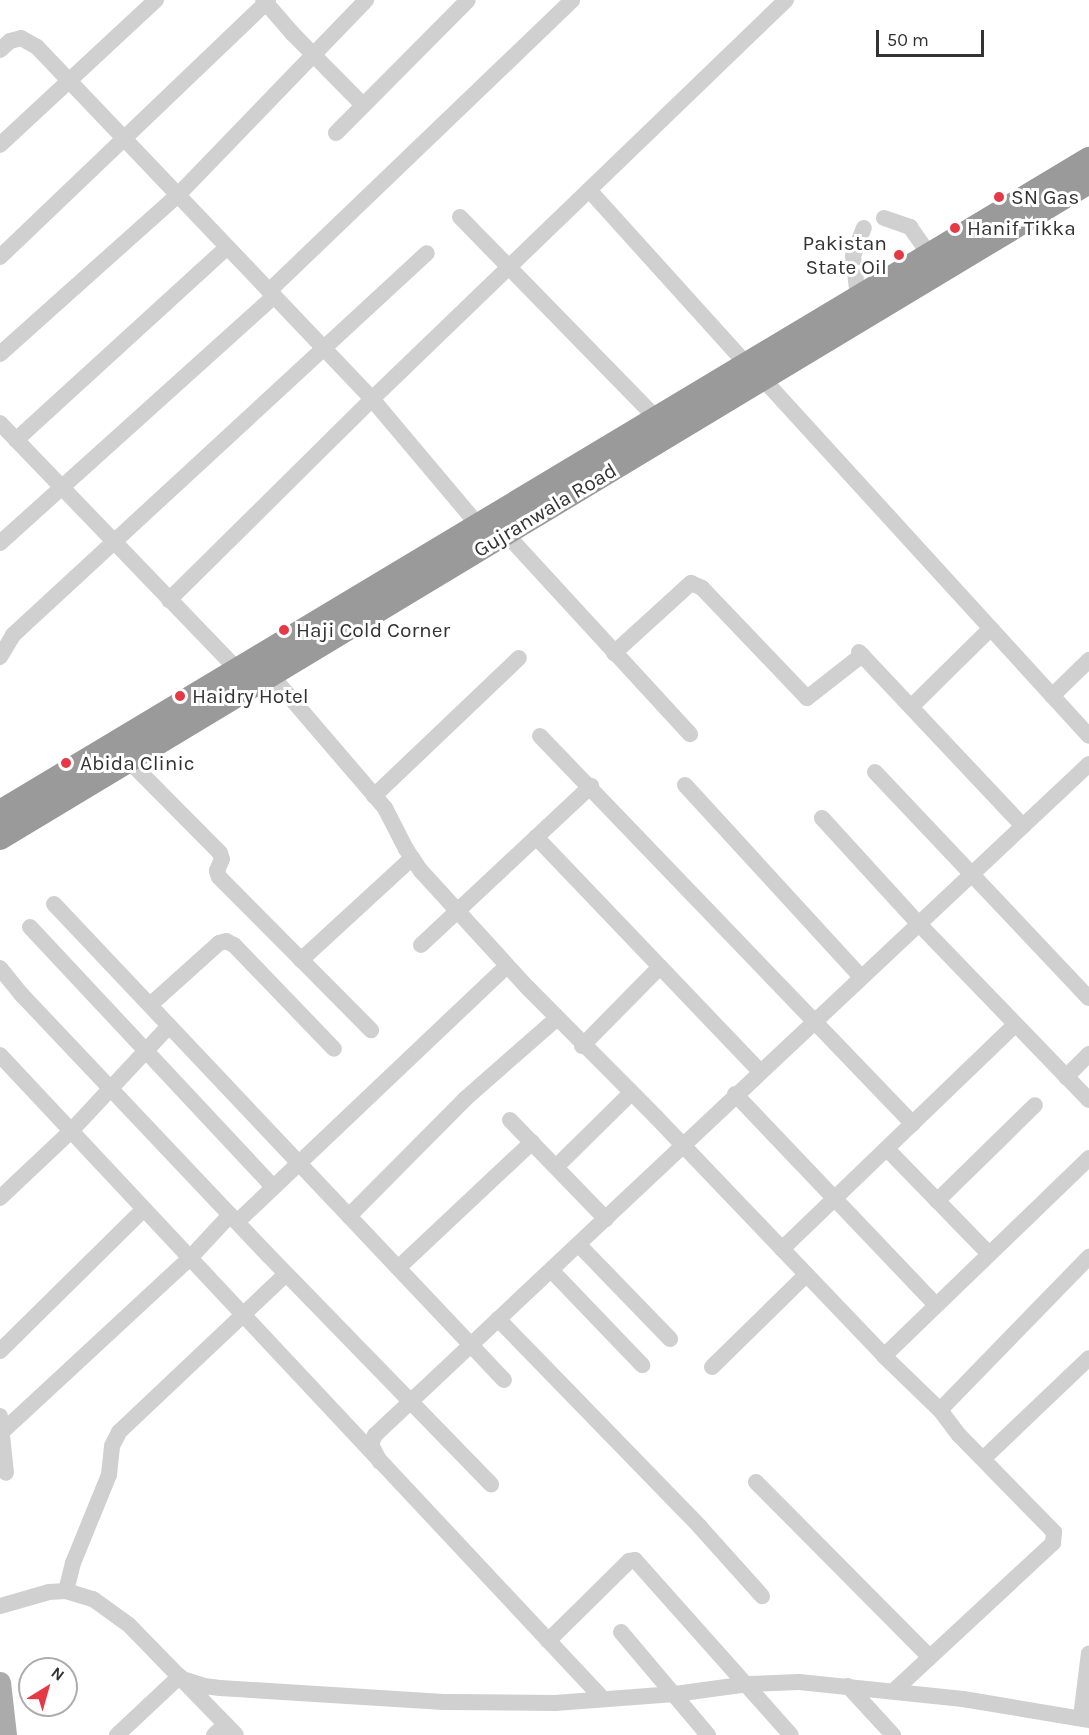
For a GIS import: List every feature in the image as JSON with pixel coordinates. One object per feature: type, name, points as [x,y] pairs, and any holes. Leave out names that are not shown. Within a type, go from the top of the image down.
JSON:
[{"type":"highway","name":"Gujranwala Road","points":[[0,838],[506,534],[755,372],[934,264],[1089,159]]},
{"type":"highway","name":"Gujranwala Road","points":[[0,812],[657,419],[755,372],[858,297],[934,264],[1089,182]]},
{"type":"main road","points":[[0,1682],[6,1735]]},
{"type":"street","points":[[0,145],[156,0]]},
{"type":"street","points":[[0,354],[178,195],[313,52],[366,0]]},
{"type":"street","points":[[336,133],[362,104],[468,0]]},
{"type":"street","points":[[0,543],[272,294],[572,0]]},
{"type":"street","points":[[169,600],[372,399],[511,268],[786,0]]},
{"type":"street","points":[[0,257],[125,140],[266,1],[362,104]]},
{"type":"street","points":[[0,50],[15,39],[26,39],[70,82],[372,399],[479,526]]},
{"type":"street","points":[[590,191],[1089,736]]},
{"type":"street","points":[[460,217],[657,419]]},
{"type":"street","points":[[884,218],[910,227],[934,264]]},
{"type":"street","points":[[858,297],[853,256],[864,228]]},
{"type":"street","points":[[16,440],[227,247]]},
{"type":"street","points":[[0,657],[13,635],[427,253]]},
{"type":"street","points":[[0,423],[238,670]]},
{"type":"street","points":[[506,534],[690,734]]},
{"type":"street","points":[[614,653],[691,584],[702,588],[805,697],[810,698],[860,654],[1023,826]]},
{"type":"street","points":[[911,707],[991,628]]},
{"type":"street","points":[[374,796],[519,658]]},
{"type":"street","points":[[1052,696],[1089,660]]},
{"type":"street","points":[[271,675],[385,808],[412,858],[507,966],[884,1356],[940,1410],[983,1459],[1054,1532],[1056,1540],[894,1691]]},
{"type":"street","points":[[540,736],[591,786],[914,1124]]},
{"type":"street","points":[[129,761],[220,853],[222,859],[217,871],[219,877],[371,1030]]},
{"type":"street","points":[[380,1462],[371,1444],[372,1438],[579,1245],[860,976],[1089,764]]},
{"type":"street","points":[[875,772],[1089,998]]},
{"type":"street","points":[[421,945],[591,786]]},
{"type":"street","points":[[685,786],[860,976]]},
{"type":"street","points":[[822,818],[918,923],[1089,1100]]},
{"type":"street","points":[[536,837],[760,1071]]},
{"type":"street","points":[[301,960],[412,858]]},
{"type":"street","points":[[54,904],[504,1380]]},
{"type":"street","points":[[30,927],[273,1187]]},
{"type":"street","points":[[150,1005],[219,943],[226,941],[234,945],[334,1049]]},
{"type":"street","points":[[6,1473],[1,1424],[273,1187],[507,966]]},
{"type":"street","points":[[582,1046],[660,967]]},
{"type":"street","points":[[0,968],[6,988],[110,1089],[491,1484]]},
{"type":"street","points":[[349,1216],[465,1099],[556,1018]]},
{"type":"street","points":[[782,1249],[1016,1025]]},
{"type":"street","points":[[0,1198],[71,1131],[169,1026]]},
{"type":"street","points":[[1066,1077],[1089,1054]]},
{"type":"street","points":[[0,1055],[603,1699]]},
{"type":"street","points":[[555,1167],[631,1093]]},
{"type":"street","points":[[735,1094],[936,1305]]},
{"type":"street","points":[[937,1200],[1035,1105]]},
{"type":"street","points":[[510,1120],[606,1219]]},
{"type":"street","points":[[398,1268],[532,1142]]},
{"type":"street","points":[[887,1149],[989,1254]]},
{"type":"street","points":[[884,1356],[1089,1158]]},
{"type":"street","points":[[0,1352],[144,1209]]},
{"type":"street","points":[[579,1245],[670,1339]]},
{"type":"street","points":[[940,1410],[1089,1257]]},
{"type":"street","points":[[551,1270],[642,1365]]},
{"type":"street","points":[[66,1591],[73,1563],[109,1474],[112,1446],[117,1436],[286,1274]]},
{"type":"street","points":[[712,1367],[807,1275]]},
{"type":"street","points":[[498,1319],[700,1527],[762,1596]]},
{"type":"street","points":[[983,1459],[1089,1358]]},
{"type":"street","points":[[756,1482],[930,1657]]},
{"type":"street","points":[[548,1641],[629,1561],[635,1560],[791,1735]]},
{"type":"street","points":[[0,1606],[49,1592],[66,1591],[93,1599],[118,1615],[182,1677],[225,1731]]},
{"type":"street","points":[[621,1632],[708,1735]]},
{"type":"street","points":[[182,1677],[204,1686],[220,1688],[444,1702],[555,1703],[675,1694],[744,1684],[799,1682],[894,1691],[1085,1719],[1089,1653]]},
{"type":"street","points":[[117,1735],[182,1677]]},
{"type":"street","points":[[848,1686],[893,1735]]},
{"type":"place","name":"SN Gas","points":[[999,197]]},
{"type":"place","name":"Hanif Tikka","points":[[955,228]]},
{"type":"place","name":"Pakistan State Oil","points":[[899,255]]},
{"type":"place","name":"Haji Cold Corner","points":[[284,630]]},
{"type":"place","name":"Haidry Hotel","points":[[180,696]]},
{"type":"place","name":"Abida Clinic","points":[[66,763]]}]
